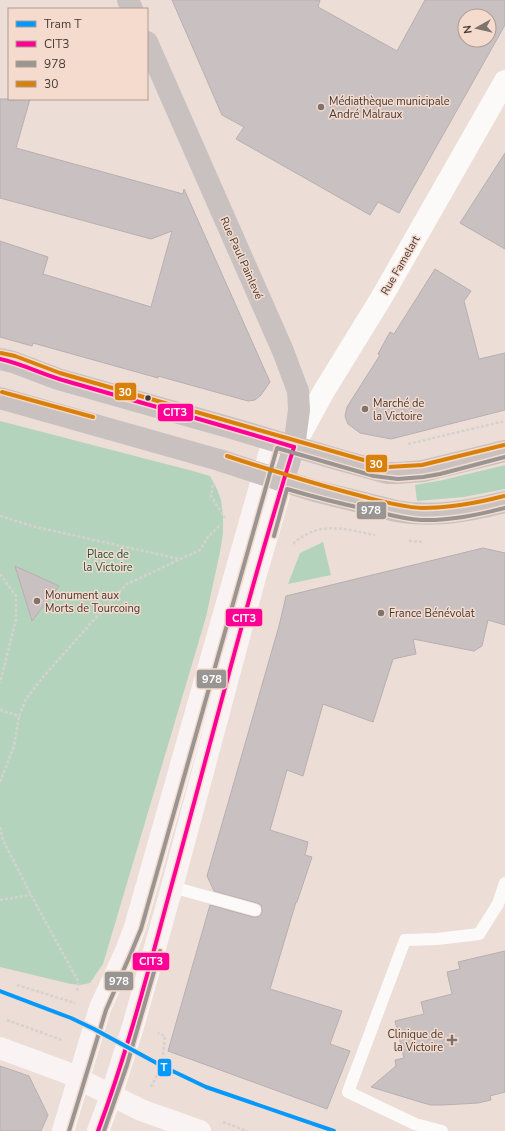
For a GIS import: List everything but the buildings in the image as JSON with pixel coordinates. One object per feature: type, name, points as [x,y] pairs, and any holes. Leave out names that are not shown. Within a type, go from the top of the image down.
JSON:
[{"type":"main road","name":"Rue Paul Painlevé","points":[[148,44],[281,345],[298,391],[299,410],[294,447],[273,478]]},
{"type":"main road","points":[[0,359],[13,362],[58,380]]},
{"type":"main road","points":[[0,370],[58,380],[376,470],[398,473],[423,471],[505,451]]},
{"type":"main road","points":[[0,398],[181,448],[332,496],[408,513],[433,514],[477,508],[505,502]]},
{"type":"main road","points":[[98,1131],[111,1096],[134,1023],[254,581],[273,478],[273,441]]},
{"type":"main road","points":[[64,1131],[100,1008],[126,951],[135,927],[273,478]]},
{"type":"main road","points":[[0,1048],[49,1065],[141,1110],[200,1131]]},
{"type":"street","name":"Rue Famelart","points":[[294,447],[324,391],[383,294],[505,81]]},
{"type":"lane","points":[[442,1131],[415,1124],[348,1092],[405,940],[437,939],[479,934],[498,904],[505,883]]},
{"type":"lane","points":[[172,887],[255,910]]},
{"type":"path","points":[[405,445],[505,421]]},
{"type":"path","points":[[0,516],[36,527],[181,559]]},
{"type":"path","points":[[0,782],[1,773],[14,746],[19,716],[26,699],[43,677],[128,584],[200,550],[208,537],[226,519]]},
{"type":"path","points":[[0,574],[16,596],[16,619],[0,683]]},
{"type":"path","points":[[0,710],[19,716]]},
{"type":"path","points":[[0,827],[3,840],[78,981],[76,1003],[17,985]]},
{"type":"path","points":[[0,900],[31,895]]},
{"type":"path","points":[[7,1020],[62,1040]]},
{"type":"path","points":[[149,1093],[162,1066],[165,1036]]},
{"type":"green space","name":"Place de la Victoire","points":[[0,421],[210,476],[221,500],[223,533],[206,617],[103,964],[90,983],[81,985],[0,967]]},
{"type":"green space","points":[[505,465],[505,489],[464,497],[417,501],[415,485]]},
{"type":"green space","points":[[323,542],[331,575],[288,584],[300,553]]},
{"type":"tram line","name":"T","points":[[0,991],[71,1018],[162,1066],[206,1087],[334,1131]]},
{"type":"transit line","name":"30","points":[[1,353],[15,356],[60,373],[388,467],[422,465],[504,445]]},
{"type":"transit line","name":"CIT3","points":[[0,359],[66,381],[294,447]]},
{"type":"transit line","name":"30","points":[[2,392],[93,417]]},
{"type":"transit line","name":"CIT3","points":[[98,1131],[109,1102],[137,1012],[245,613],[294,447]]},
{"type":"transit line","name":"978","points":[[69,1131],[106,1010],[141,929],[277,448],[374,476],[398,479],[440,474],[505,457]]},
{"type":"transit line","name":"30","points":[[227,456],[330,488],[407,507],[432,508],[453,506],[504,496]]},
{"type":"transit line","name":"978","points":[[274,536],[287,489],[395,516],[421,520],[474,515],[505,508]]},
{"type":"transit line","name":"978","points":[[104,1131],[127,1065],[160,951]]},
{"type":"place","name":"Médiathèque municipale André Malraux","points":[[321,107]]},
{"type":"place","name":"Marché de la Victoire","points":[[365,409]]},
{"type":"place","name":"Monument aux Morts de Tourcoing","points":[[37,601]]},
{"type":"place","name":"France Bénévolat","points":[[381,613]]},
{"type":"place","name":"Clinique de la Victoire","points":[[452,1040]]}]
